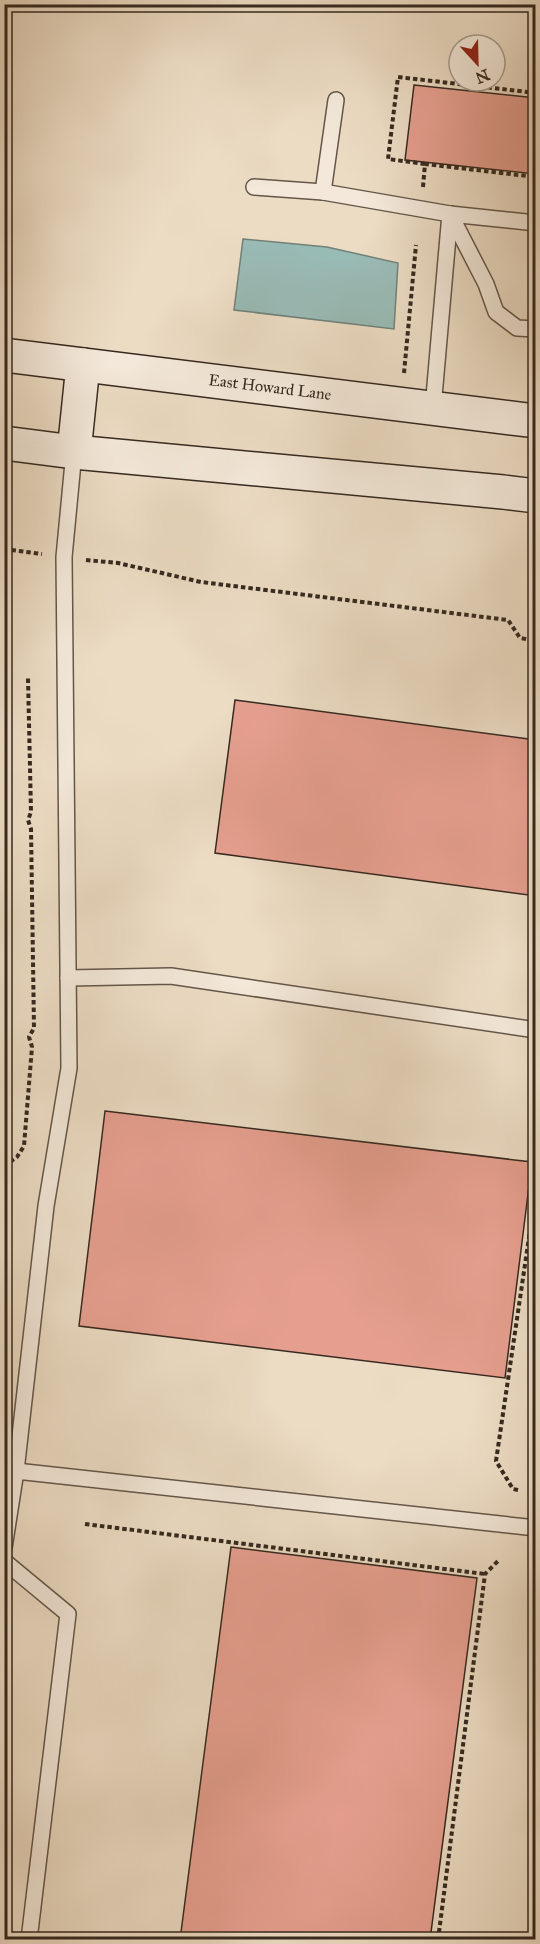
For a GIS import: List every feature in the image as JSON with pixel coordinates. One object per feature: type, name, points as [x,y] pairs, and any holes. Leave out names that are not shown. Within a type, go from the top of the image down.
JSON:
[{"type":"main road","name":"East Howard Lane","points":[[4,355],[536,421]]},
{"type":"main road","points":[[74,452],[83,365]]},
{"type":"main road","points":[[4,443],[74,452],[536,496]]},
{"type":"lane","points":[[323,192],[336,100]]},
{"type":"lane","points":[[255,187],[323,192],[450,214],[536,223]]},
{"type":"lane","points":[[450,214],[486,284],[496,312],[517,328],[536,329]]},
{"type":"lane","points":[[433,408],[450,214]]},
{"type":"lane","points":[[4,1548],[16,1471],[46,1206],[69,1068],[64,557],[74,452]]},
{"type":"lane","points":[[68,978],[171,976],[536,1030]]},
{"type":"lane","points":[[16,1471],[536,1528]]},
{"type":"lane","points":[[4,1561],[68,1614],[29,1940]]},
{"type":"path","points":[[536,93],[398,77],[388,159],[536,177]]},
{"type":"path","points":[[423,188],[425,164]]},
{"type":"path","points":[[404,375],[416,245]]},
{"type":"path","points":[[4,549],[118,563],[201,582],[508,620],[520,639],[536,642]]},
{"type":"path","points":[[4,1166],[17,1157],[24,1146],[32,1047],[29,1037],[34,1028],[31,830],[28,820],[31,812],[28,678]]},
{"type":"path","points":[[518,1490],[513,1489],[496,1461],[536,1190]]},
{"type":"path","points":[[85,1524],[484,1574]]},
{"type":"path","points":[[438,1940],[484,1574],[499,1560]]},
{"type":"water","points":[[243,239],[327,247],[398,263],[394,329],[234,310]]},
{"type":"building","points":[[414,85],[447,89],[447,93],[489,93],[536,98],[536,174],[405,160]]},
{"type":"building","points":[[235,700],[536,740],[536,896],[215,853]]},
{"type":"building","points":[[105,1111],[532,1162],[505,1378],[79,1326]]},
{"type":"building","points":[[231,1547],[477,1578],[430,1940],[180,1940]]}]
